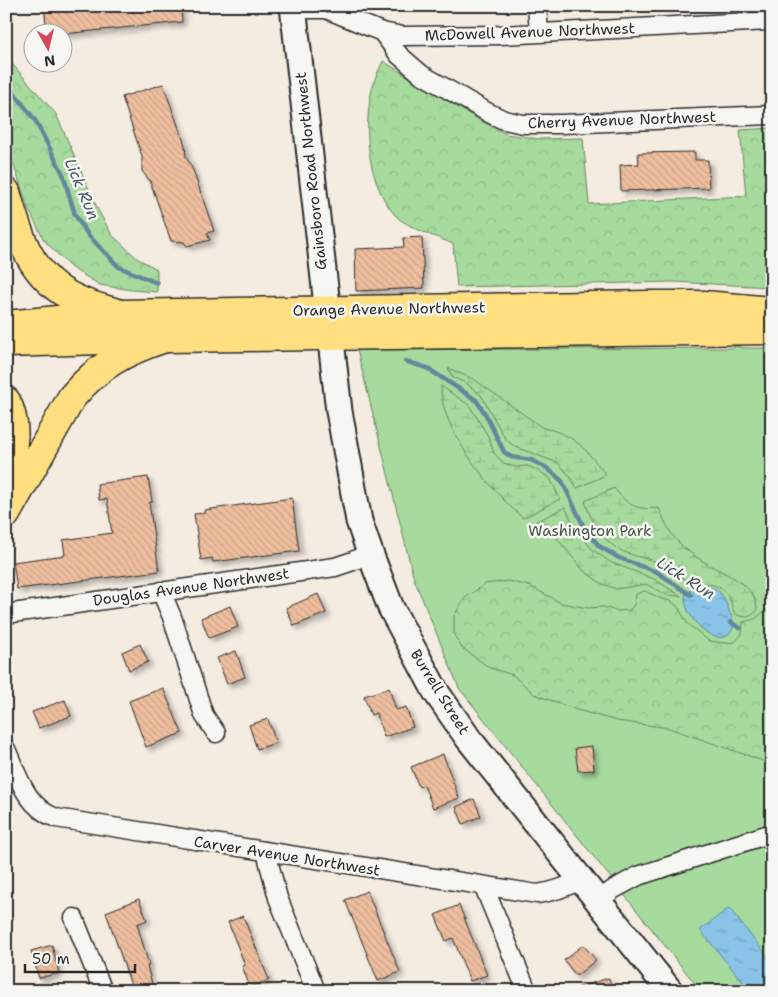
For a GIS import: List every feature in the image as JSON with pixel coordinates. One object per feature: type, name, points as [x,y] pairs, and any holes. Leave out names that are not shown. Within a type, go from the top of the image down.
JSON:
[{"type":"main road","points":[[6,192],[21,242],[33,263],[47,278],[59,290],[74,299],[120,314]]},
{"type":"main road","name":"Orange Avenue Northwest","points":[[6,343],[165,338],[328,323],[649,305],[704,305],[772,311]]},
{"type":"main road","name":"Orange Avenue Northwest","points":[[6,325],[120,314],[328,323],[772,330]]},
{"type":"main road","points":[[6,514],[64,410],[84,383],[98,370],[116,358],[165,338]]},
{"type":"main road","points":[[6,401],[13,424],[14,442],[6,473]]},
{"type":"street","points":[[537,6],[539,33]]},
{"type":"street","name":"McDowell Avenue Northwest","points":[[293,8],[326,9],[382,32],[403,36],[539,33],[772,21]]},
{"type":"street","name":"Gainsboro Road Northwest","points":[[293,8],[328,323]]},
{"type":"street","name":"Cherry Avenue Northwest","points":[[382,32],[399,55],[421,74],[504,120],[523,124],[562,124],[772,115]]},
{"type":"street","name":"Burrell Street","points":[[328,323],[339,411],[359,521],[392,608],[436,692],[468,738],[670,991]]},
{"type":"street","name":"Douglas Avenue Northwest","points":[[8,614],[335,567],[370,553]]},
{"type":"street","points":[[162,591],[204,715],[216,733]]},
{"type":"street","name":"Carver Avenue Northwest","points":[[6,750],[29,799],[38,808],[56,818],[537,894],[564,888],[582,879]]},
{"type":"street","points":[[599,900],[614,889],[638,876],[772,833]]},
{"type":"street","points":[[266,852],[278,898],[316,991]]},
{"type":"street","points":[[484,887],[527,991]]},
{"type":"street","points":[[74,918],[103,991]]},
{"type":"green space","points":[[6,57],[56,114],[99,212],[112,235],[138,259],[157,269],[157,292],[100,285],[70,267],[44,240],[28,208],[6,141]]},
{"type":"green space","points":[[383,61],[474,117],[506,134],[540,139],[583,138],[589,204],[746,196],[740,130],[772,128],[772,287],[673,282],[457,287],[453,244],[414,228],[395,215],[385,201],[372,169],[369,151],[368,115],[374,82]]},
{"type":"green space","name":"Washington Park","points":[[734,346],[772,348],[772,991],[701,991],[459,688],[414,579],[357,350],[734,348]]},
{"type":"green space","points":[[448,368],[475,380],[543,428],[564,434],[572,439],[586,451],[606,475],[577,488],[558,463],[516,447],[506,440],[481,395],[466,383],[452,377]]},
{"type":"green space","points":[[441,386],[469,405],[488,436],[494,453],[503,463],[515,467],[527,466],[550,478],[560,499],[523,518],[510,507],[483,476],[458,439],[443,403]]},
{"type":"green space","points":[[614,488],[633,506],[659,508],[669,530],[678,542],[699,559],[731,576],[746,587],[756,602],[757,611],[747,617],[735,614],[730,600],[722,589],[708,584],[692,585],[664,565],[627,553],[611,544],[595,525],[585,501]]},
{"type":"green space","points":[[565,507],[576,529],[592,549],[610,562],[654,579],[681,596],[666,595],[646,584],[617,589],[602,584],[583,570],[555,536],[532,524]]},
{"type":"green space","points":[[508,581],[530,586],[561,603],[588,608],[603,607],[617,611],[630,610],[635,603],[636,594],[645,591],[671,601],[678,607],[687,623],[709,641],[724,643],[735,642],[742,634],[743,622],[755,619],[766,610],[772,611],[772,764],[669,728],[617,721],[577,710],[534,694],[513,675],[490,668],[462,648],[454,635],[454,616],[465,598],[485,584]]},
{"type":"water","points":[[705,587],[717,590],[725,600],[734,624],[730,634],[722,637],[714,636],[704,631],[689,613],[685,602],[686,592]]},
{"type":"water","points":[[729,908],[772,962],[772,991],[750,991],[700,930]]},
{"type":"building","points":[[44,6],[181,6],[182,22],[72,33],[72,22],[46,22]]},
{"type":"building","points":[[163,84],[185,145],[186,157],[193,170],[214,231],[207,233],[210,240],[187,246],[184,242],[171,241],[150,181],[142,171],[142,156],[122,97]]},
{"type":"building","points":[[695,152],[695,160],[708,160],[709,188],[621,191],[620,165],[639,164],[638,153]]},
{"type":"building","points":[[422,237],[424,288],[356,291],[355,249],[404,247],[403,238]]},
{"type":"building","points":[[148,477],[152,502],[149,503],[159,571],[17,589],[13,562],[65,555],[63,540],[112,533],[107,499],[99,500],[97,484]]},
{"type":"building","points":[[292,498],[299,551],[213,562],[212,558],[201,560],[194,514],[205,513],[204,510]]},
{"type":"building","points":[[318,594],[326,613],[294,626],[286,608]]},
{"type":"building","points":[[230,606],[238,627],[209,638],[201,618]]},
{"type":"building","points":[[140,644],[148,662],[129,670],[122,652]]},
{"type":"building","points":[[236,651],[245,677],[227,684],[217,658]]},
{"type":"building","points":[[163,688],[182,733],[146,747],[129,701]]},
{"type":"building","points":[[389,688],[396,710],[406,707],[413,727],[384,737],[376,713],[371,715],[364,696]]},
{"type":"building","points":[[65,700],[71,716],[39,728],[32,712]]},
{"type":"building","points":[[268,719],[276,743],[257,749],[249,725]]},
{"type":"building","points":[[592,746],[594,770],[578,771],[575,748]]},
{"type":"building","points":[[443,754],[459,798],[433,808],[424,785],[419,787],[411,767]]},
{"type":"building","points":[[474,799],[481,816],[463,824],[456,807]]},
{"type":"building","points":[[367,891],[400,972],[378,981],[345,900]]},
{"type":"building","points":[[139,899],[147,920],[137,924],[149,965],[147,966],[154,991],[133,991],[106,912]]},
{"type":"building","points":[[459,905],[487,975],[470,981],[453,938],[446,941],[435,915]]},
{"type":"building","points":[[243,916],[269,980],[250,987],[242,966],[245,965],[228,922]]},
{"type":"building","points":[[52,945],[59,973],[39,978],[31,951]]},
{"type":"building","points":[[583,945],[596,960],[576,976],[564,960]]},
{"type":"building","points":[[609,978],[613,991],[576,991],[576,988]]},
{"type":"waterway","name":"Lick Run","points":[[6,82],[35,120],[63,174],[75,215],[88,235],[119,267],[157,283]]},
{"type":"waterway","name":"Lick Run","points":[[405,361],[427,368],[476,400],[486,415],[504,452],[511,457],[531,460],[547,468],[562,481],[584,527],[599,546],[619,558],[657,572],[691,595]]},
{"type":"waterway","name":"Lick Run","points":[[730,622],[740,628]]}]
